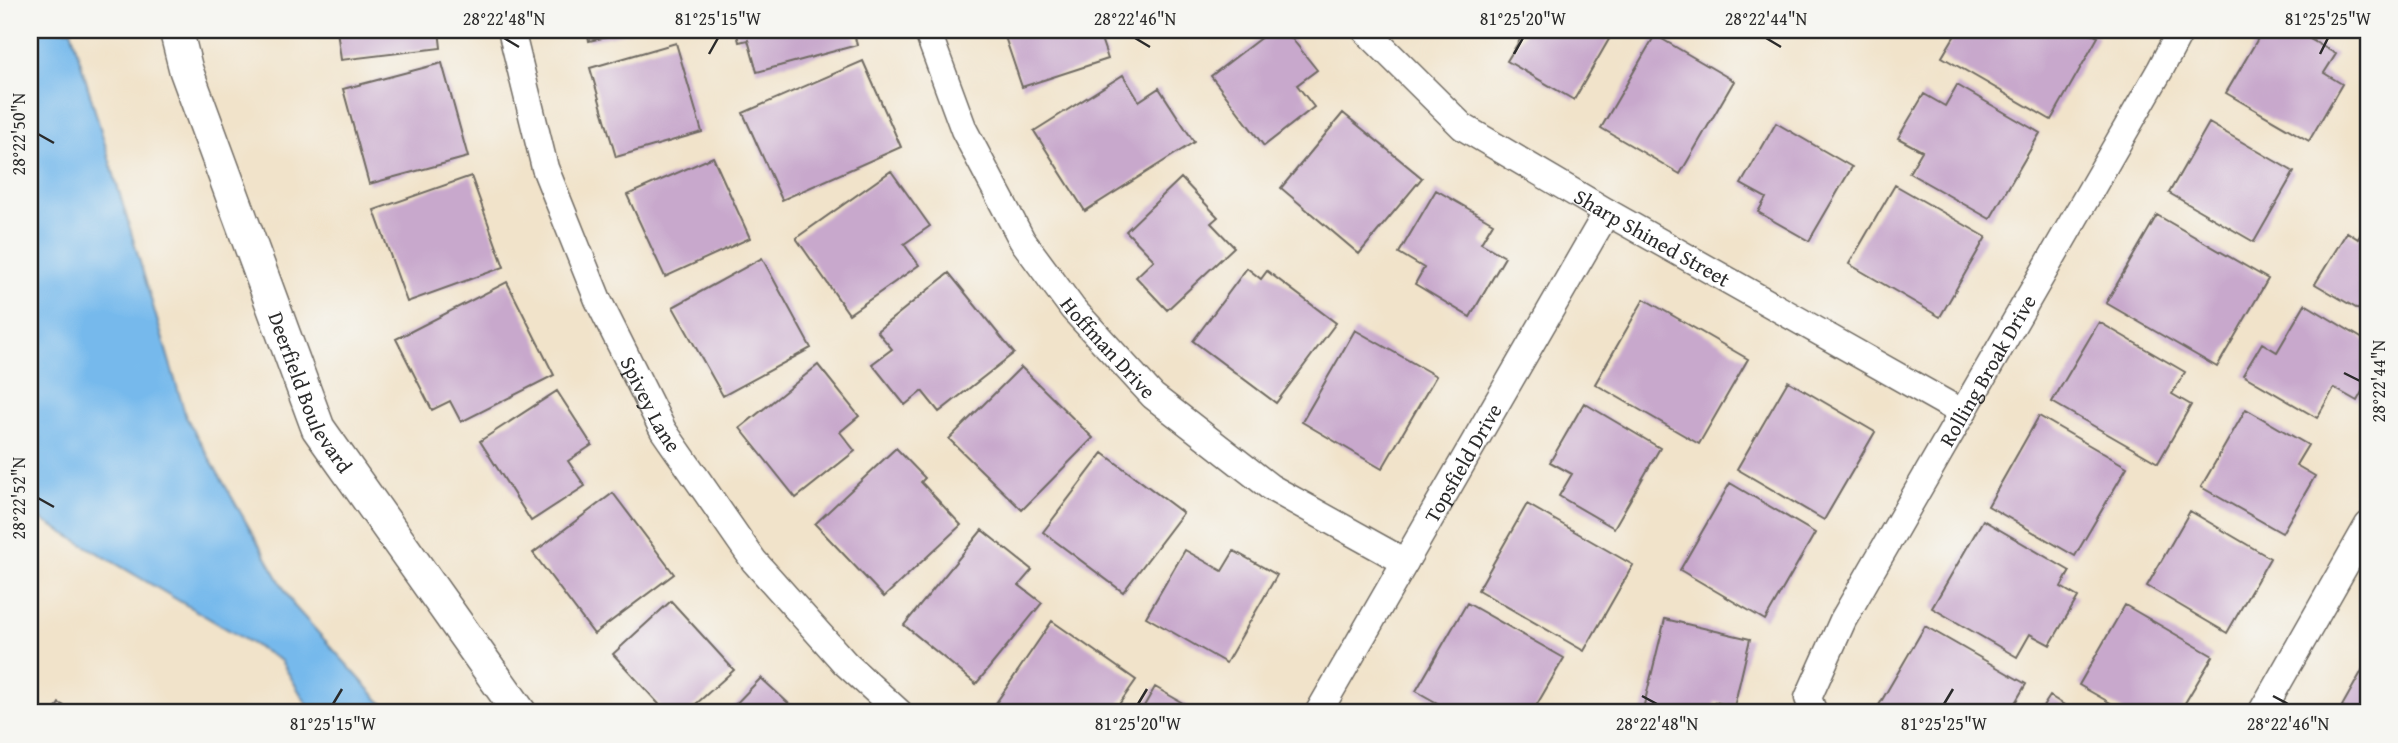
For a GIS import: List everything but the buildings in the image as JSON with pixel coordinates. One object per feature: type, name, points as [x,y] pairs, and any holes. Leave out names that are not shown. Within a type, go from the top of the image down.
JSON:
[{"type":"street","name":"Deerfield Boulevard","points":[[176,30],[186,70],[318,428],[520,713]]},
{"type":"street","name":"Spivey Lane","points":[[511,30],[545,169],[598,300],[663,430],[754,561],[845,663],[900,713]]},
{"type":"street","name":"Hoffman Drive","points":[[926,30],[964,130],[1015,228],[1073,309],[1153,396],[1270,487],[1405,562]]},
{"type":"street","name":"Sharp Shined Street","points":[[1365,30],[1463,127],[1607,212],[1963,413]]},
{"type":"street","name":"Rolling Broak Drive","points":[[1814,713],[1808,698],[1843,620],[2160,70],[2180,30]]},
{"type":"street","name":"Topsfield Drive","points":[[1318,713],[1607,212]]},
{"type":"street","points":[[2261,713],[2368,525]]},
{"type":"water","points":[[30,30],[71,30],[186,417],[294,606],[388,710],[380,713],[312,713],[281,661],[30,513]]}]
